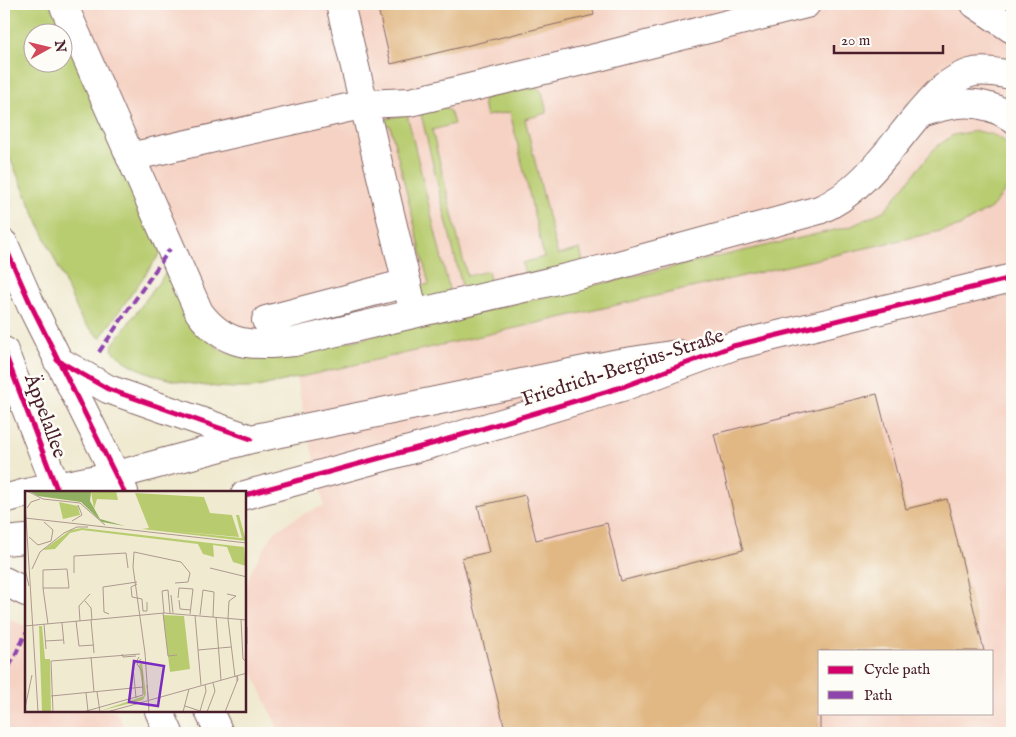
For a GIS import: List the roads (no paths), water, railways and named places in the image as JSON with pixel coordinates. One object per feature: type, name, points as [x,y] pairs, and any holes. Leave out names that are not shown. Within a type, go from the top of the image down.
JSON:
[{"type":"street","points":[[63,4],[199,312],[218,333],[245,344],[267,345],[294,342],[414,314],[604,269],[829,206],[861,181],[920,113],[954,79],[973,72],[1012,75]]},
{"type":"street","points":[[340,4],[414,314]]},
{"type":"street","points":[[130,157],[365,104],[410,102],[599,57],[806,4]]},
{"type":"street","points":[[975,4],[1012,29]]},
{"type":"street","points":[[920,113],[949,103],[976,103],[994,108],[1012,118]]},
{"type":"street","name":"Äppelallee","points":[[4,244],[57,360],[120,483]]},
{"type":"street","name":"Friedrich-Bergius-Straße","points":[[48,490],[120,483],[251,439],[618,363],[734,346],[1012,278]]},
{"type":"street","points":[[266,320],[407,283]]},
{"type":"street","name":"Friedrich-Bergius-Straße","points":[[246,511],[253,493],[435,443],[625,386],[734,346]]},
{"type":"street","points":[[57,360],[108,389],[251,439]]},
{"type":"street","name":"Äppelallee","points":[[6,366],[48,490]]},
{"type":"street","points":[[4,499],[25,493]]},
{"type":"street","points":[[4,541],[25,539]]},
{"type":"street","points":[[4,581],[25,592]]},
{"type":"street","points":[[159,712],[169,733]]},
{"type":"street","points":[[209,712],[219,733]]}]
